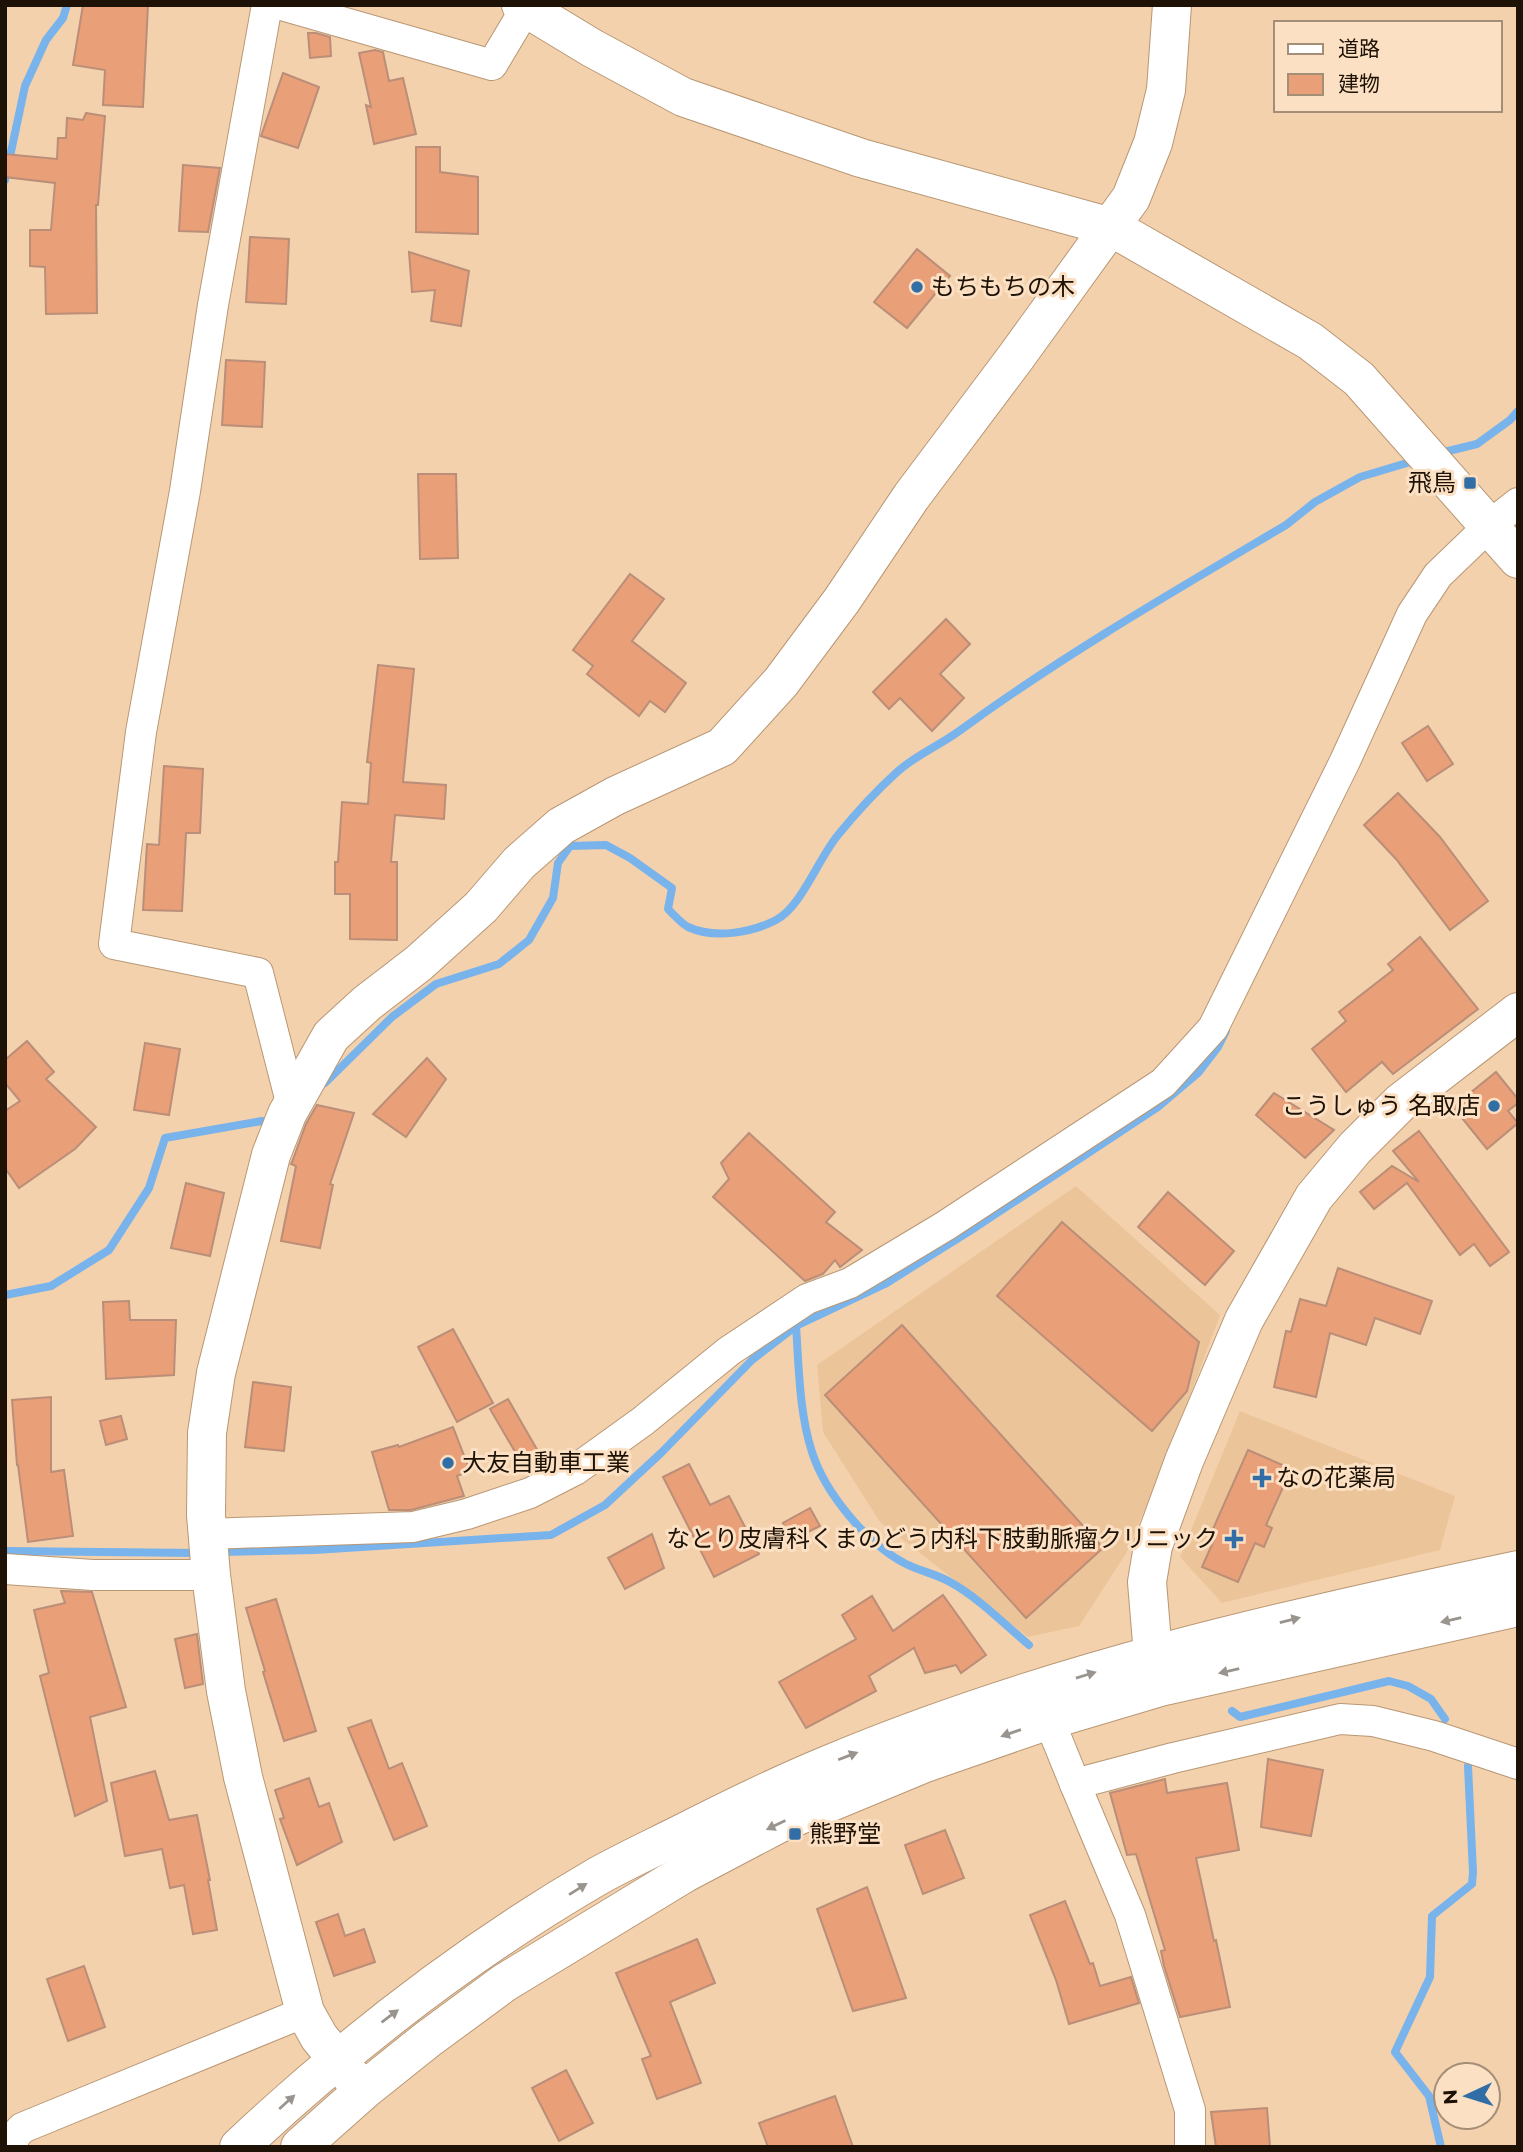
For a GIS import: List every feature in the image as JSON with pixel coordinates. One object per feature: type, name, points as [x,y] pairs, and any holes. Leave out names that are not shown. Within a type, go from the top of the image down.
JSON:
[{"type":"street","points":[[267,5],[213,305],[185,491],[141,732],[114,944],[258,973],[292,1105]]},
{"type":"street","points":[[5,1569],[93,1575],[209,1554],[413,1527],[467,1514],[530,1493],[575,1470],[643,1421],[729,1351],[807,1299],[850,1283],[946,1226],[1163,1083],[1213,1028],[1345,761],[1412,614],[1438,575],[1506,534],[1438,469],[1359,379],[1310,341],[1111,227],[862,158],[683,97],[523,7],[492,65],[350,15],[282,5]]},
{"type":"street","points":[[363,2091],[319,2037],[306,2012],[243,1777],[226,1691],[209,1554],[207,1433],[216,1373],[271,1156],[292,1105],[331,1036],[481,907],[519,863],[561,826],[615,796],[722,747],[781,682],[820,631],[911,498],[1131,198],[1153,143],[1166,90],[1172,5]]},
{"type":"street","points":[[1153,1655],[1147,1581],[1153,1546],[1184,1461],[1244,1320],[1307,1208],[1355,1148],[1401,1102],[1518,1012]]},
{"type":"street","points":[[239,2147],[337,2059],[392,2014],[486,1946],[600,1875],[733,1808],[829,1764],[927,1726],[1040,1688],[1153,1655],[1334,1609],[1518,1570]]},
{"type":"street","points":[[300,2147],[363,2091],[428,2039],[505,1983],[684,1873],[778,1824],[925,1763],[1049,1720],[1160,1687],[1518,1606]]},
{"type":"street","points":[[1074,1784],[1339,1719],[1373,1721],[1434,1736],[1518,1764]]},
{"type":"street","points":[[1049,1720],[1130,1915],[1190,2110],[1190,2147]]},
{"type":"street","points":[[10,2139],[22,2129],[306,2012]]},
{"type":"shaded area","points":[[1076,1186],[1220,1315],[1171,1446],[1127,1552],[1079,1626],[1028,1637],[880,1522],[823,1432],[817,1365]]},
{"type":"shaded area","points":[[1240,1411],[1455,1496],[1440,1550],[1222,1603],[1180,1557]]},
{"type":"building","points":[[83,5],[148,5],[143,107],[103,105],[105,70],[73,65]]},
{"type":"building","points":[[308,33],[330,37],[331,56],[310,58]]},
{"type":"building","points":[[375,50],[383,52],[389,81],[403,78],[416,134],[374,144],[366,105],[371,107],[359,53]]},
{"type":"building","points":[[283,73],[319,87],[298,148],[261,136]]},
{"type":"building","points":[[86,113],[105,116],[96,205],[97,313],[46,314],[45,267],[30,266],[30,230],[51,230],[55,183],[5,177],[5,154],[57,159],[58,138],[66,138],[67,118],[83,120]]},
{"type":"building","points":[[416,147],[440,147],[440,172],[478,177],[478,234],[416,232]]},
{"type":"building","points":[[183,165],[220,168],[208,232],[179,231]]},
{"type":"building","points":[[250,237],[289,239],[286,304],[246,302]]},
{"type":"building","points":[[917,249],[950,276],[907,328],[874,302]]},
{"type":"building","points":[[409,252],[469,271],[461,326],[431,321],[435,290],[412,292]]},
{"type":"building","points":[[226,360],[265,362],[262,427],[222,425]]},
{"type":"building","points":[[418,474],[456,474],[458,558],[420,559]]},
{"type":"building","points":[[630,574],[664,599],[632,641],[686,683],[665,712],[650,701],[639,716],[587,674],[593,666],[573,650]]},
{"type":"building","points":[[946,619],[970,644],[940,674],[964,698],[932,731],[900,698],[889,709],[873,692]]},
{"type":"building","points":[[378,665],[414,669],[403,782],[446,785],[444,819],[395,815],[391,862],[397,862],[397,940],[350,939],[350,894],[335,894],[335,862],[338,862],[342,802],[368,804],[371,763],[367,762]]},
{"type":"building","points":[[1428,726],[1453,764],[1427,781],[1402,743]]},
{"type":"building","points":[[164,766],[203,769],[200,833],[186,833],[182,911],[143,910],[147,844],[159,845]]},
{"type":"building","points":[[1398,793],[1440,837],[1488,901],[1450,930],[1396,859],[1364,825]]},
{"type":"building","points":[[1420,937],[1478,1009],[1393,1074],[1382,1062],[1346,1092],[1312,1049],[1346,1021],[1339,1012],[1393,970],[1388,964]]},
{"type":"building","points":[[27,1041],[54,1072],[46,1079],[96,1127],[75,1149],[19,1188],[5,1168],[5,1111],[20,1101],[5,1083],[5,1060]]},
{"type":"building","points":[[145,1043],[180,1049],[169,1115],[134,1110]]},
{"type":"building","points":[[427,1058],[446,1079],[406,1137],[373,1114]]},
{"type":"building","points":[[1496,1072],[1518,1099],[1518,1103],[1508,1111],[1518,1123],[1487,1149],[1453,1107]]},
{"type":"building","points":[[1274,1093],[1334,1130],[1305,1158],[1256,1115]]},
{"type":"building","points":[[317,1105],[354,1113],[330,1184],[333,1185],[320,1248],[281,1241],[296,1166],[291,1164],[306,1124]]},
{"type":"building","points":[[1419,1131],[1509,1252],[1490,1266],[1474,1244],[1460,1255],[1407,1183],[1374,1209],[1360,1192],[1392,1166],[1419,1182],[1393,1151]]},
{"type":"building","points":[[749,1133],[835,1212],[826,1222],[862,1250],[840,1267],[835,1260],[823,1274],[805,1281],[713,1197],[729,1179],[721,1163]]},
{"type":"building","points":[[186,1183],[224,1193],[210,1256],[171,1248]]},
{"type":"building","points":[[1168,1192],[1234,1251],[1205,1285],[1138,1227]]},
{"type":"building","points":[[1062,1222],[1199,1342],[1187,1391],[1152,1431],[997,1296]]},
{"type":"building","points":[[1338,1268],[1432,1301],[1420,1334],[1375,1318],[1366,1345],[1330,1333],[1316,1397],[1274,1387],[1286,1331],[1291,1332],[1300,1299],[1326,1306]]},
{"type":"building","points":[[129,1301],[130,1320],[176,1320],[174,1375],[106,1379],[103,1302]]},
{"type":"building","points":[[902,1325],[1103,1548],[1026,1618],[825,1395]]},
{"type":"building","points":[[453,1329],[493,1403],[457,1422],[418,1347]]},
{"type":"building","points":[[253,1382],[291,1387],[284,1451],[245,1447]]},
{"type":"building","points":[[51,1397],[51,1472],[64,1470],[73,1536],[28,1542],[17,1465],[12,1400]]},
{"type":"building","points":[[508,1399],[546,1465],[528,1474],[490,1409]]},
{"type":"building","points":[[121,1416],[127,1439],[106,1445],[100,1421]]},
{"type":"building","points":[[453,1427],[470,1471],[457,1476],[464,1496],[411,1510],[389,1510],[372,1452],[398,1445],[399,1447]]},
{"type":"building","points":[[1248,1450],[1287,1467],[1280,1483],[1284,1485],[1266,1525],[1272,1528],[1264,1547],[1255,1543],[1238,1582],[1202,1567],[1214,1540],[1209,1538]]},
{"type":"building","points":[[689,1464],[710,1505],[729,1496],[759,1554],[714,1577],[663,1477]]},
{"type":"building","points":[[810,1508],[820,1526],[792,1540],[783,1523]]},
{"type":"building","points":[[652,1534],[664,1568],[625,1589],[608,1558]]},
{"type":"building","points":[[61,1591],[92,1592],[126,1707],[90,1717],[107,1801],[75,1816],[40,1676],[49,1673],[34,1610],[65,1603]]},
{"type":"building","points":[[943,1595],[986,1655],[961,1673],[956,1665],[925,1673],[914,1648],[869,1676],[876,1691],[806,1728],[779,1682],[856,1639],[842,1615],[872,1596],[893,1631]]},
{"type":"building","points":[[276,1599],[316,1731],[284,1741],[246,1608]]},
{"type":"building","points":[[197,1634],[203,1684],[185,1688],[175,1639]]},
{"type":"building","points":[[371,1720],[389,1769],[402,1763],[427,1826],[394,1840],[348,1728]]},
{"type":"building","points":[[1268,1759],[1323,1770],[1311,1836],[1261,1827]]},
{"type":"building","points":[[155,1771],[169,1820],[197,1815],[217,1930],[193,1934],[184,1885],[170,1888],[162,1849],[125,1856],[111,1783]]},
{"type":"building","points":[[309,1778],[319,1807],[329,1803],[342,1842],[297,1865],[280,1819],[284,1818],[275,1790]]},
{"type":"building","points":[[1165,1779],[1167,1793],[1227,1783],[1239,1850],[1196,1858],[1230,2007],[1180,2017],[1164,1966],[1161,1951],[1165,1950],[1136,1854],[1127,1855],[1110,1793]]},
{"type":"building","points":[[945,1830],[964,1878],[923,1894],[905,1845]]},
{"type":"building","points":[[867,1887],[906,1998],[853,2011],[817,1909]]},
{"type":"building","points":[[1065,1901],[1090,1964],[1093,1963],[1100,1986],[1131,1977],[1139,2003],[1069,2024],[1056,1980],[1030,1915]]},
{"type":"building","points":[[338,1914],[345,1936],[364,1929],[375,1962],[334,1976],[316,1922]]},
{"type":"building","points":[[697,1939],[715,1983],[670,2002],[701,2083],[657,2099],[642,2059],[651,2056],[616,1973]]},
{"type":"building","points":[[84,1966],[105,2027],[68,2041],[47,1979]]},
{"type":"building","points":[[566,2070],[593,2123],[559,2141],[532,2088]]},
{"type":"building","points":[[835,2096],[853,2147],[768,2147],[759,2123]]},
{"type":"building","points":[[1267,2108],[1270,2147],[1216,2147],[1211,2112]]},
{"type":"waterway","points":[[5,180],[25,86],[46,40],[63,18],[67,5]]},
{"type":"waterway","points":[[1440,453],[1477,444],[1518,411]]},
{"type":"waterway","points":[[325,1083],[392,1017],[436,984],[499,964],[529,940],[553,898],[558,863],[570,846],[606,845],[630,858],[672,888],[668,909],[688,927],[709,933],[732,933],[766,925],[794,904],[838,835],[881,788],[911,761],[1162,598],[1286,525],[1315,502],[1360,477],[1417,460]]},
{"type":"waterway","points":[[219,1552],[315,1550],[551,1535],[605,1505],[661,1453],[752,1360],[796,1326],[885,1284],[1158,1107],[1198,1073],[1218,1047],[1226,1031]]},
{"type":"waterway","points":[[5,1295],[51,1286],[109,1250],[149,1188],[165,1138],[262,1121]]},
{"type":"waterway","points":[[796,1326],[804,1421],[818,1468],[837,1500],[863,1531],[891,1555],[961,1588],[1029,1645]]},
{"type":"waterway","points":[[5,1551],[199,1553]]},
{"type":"waterway","points":[[1232,1711],[1240,1717],[1389,1681],[1408,1686],[1431,1699],[1445,1719]]},
{"type":"waterway","points":[[1441,2147],[1429,2096],[1395,2052],[1430,1977],[1432,1916],[1472,1884],[1468,1766]]},
{"type":"place","name":"もちもちの木","points":[[917,287]]},
{"type":"place","name":"飛鳥","points":[[1470,483]]},
{"type":"place","name":"こうしゅう 名取店","points":[[1494,1106]]},
{"type":"place","name":"大友自動車工業","points":[[448,1463]]},
{"type":"place","name":"なの花薬局","points":[[1262,1478]]},
{"type":"place","name":"なとり皮膚科くまのどう内科下肢動脈瘤クリニック","points":[[1234,1539]]},
{"type":"place","name":"熊野堂","points":[[795,1834]]}]
